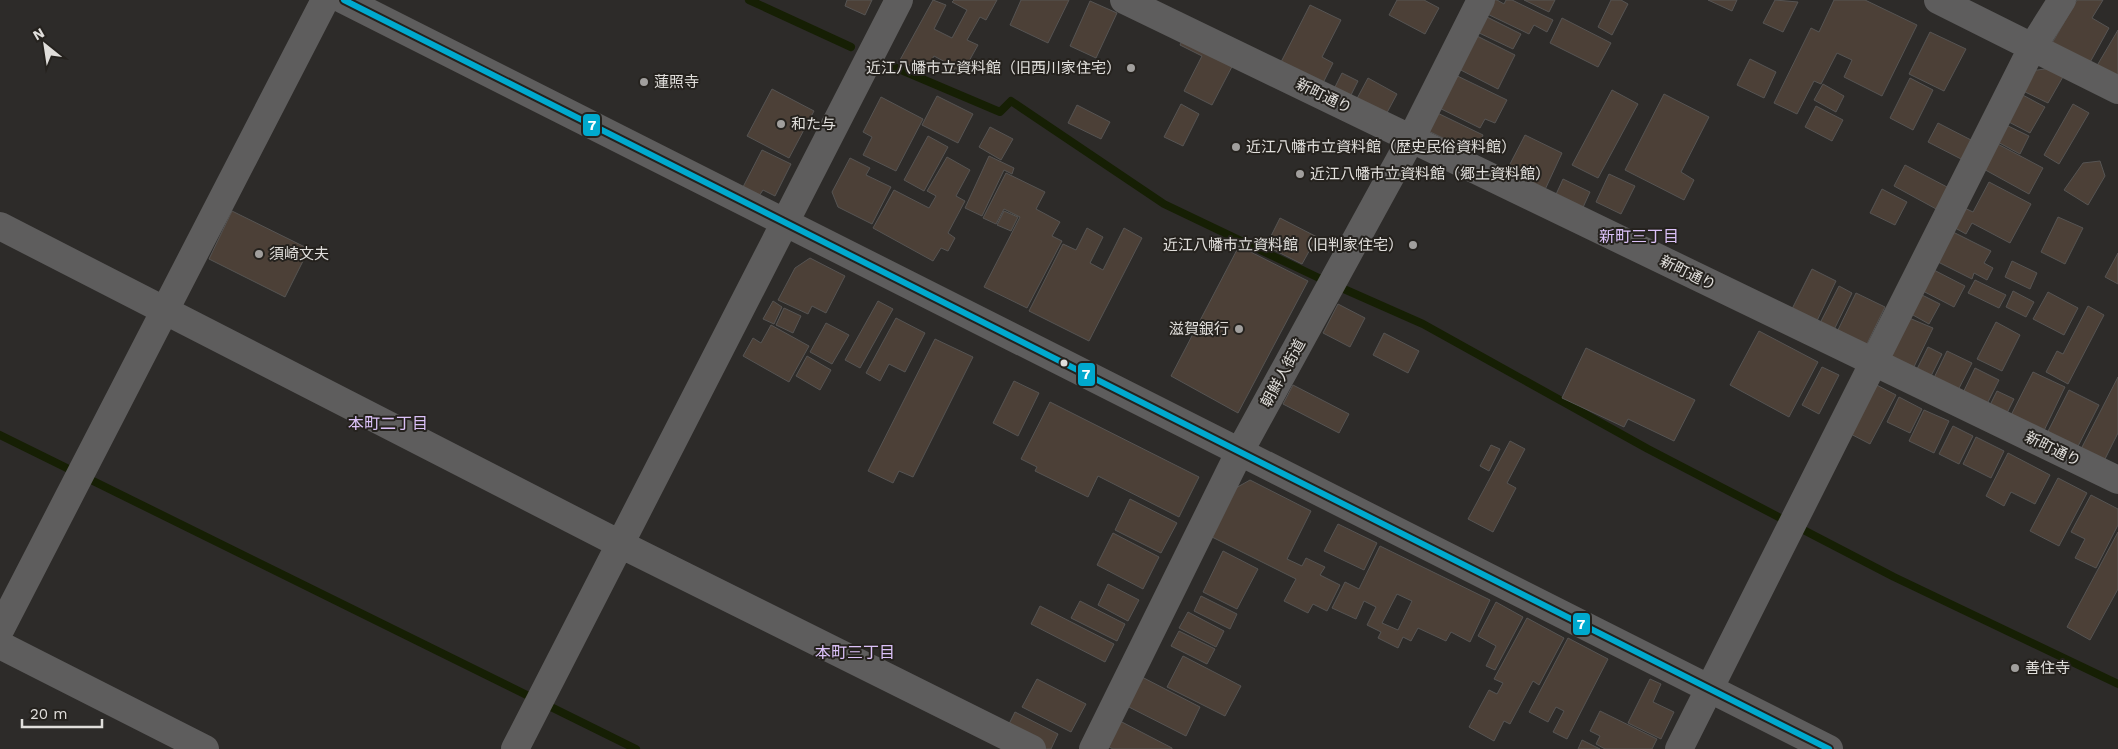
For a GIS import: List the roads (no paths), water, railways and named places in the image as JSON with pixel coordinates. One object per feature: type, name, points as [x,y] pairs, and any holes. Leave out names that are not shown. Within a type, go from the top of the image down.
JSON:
[{"type":"street","points":[[0,630],[325,0]]},
{"type":"street","points":[[344,0],[1829,749]]},
{"type":"street","points":[[515,749],[899,0]]},
{"type":"street","name":"新町通り","points":[[1124,0],[2118,480]]},
{"type":"street","name":"朝鮮人街道","points":[[1093,749],[1240,451],[1411,139],[1481,0]]},
{"type":"street","points":[[1938,0],[2118,90]]},
{"type":"street","points":[[1679,749],[2033,46],[2062,0]]},
{"type":"street","points":[[0,226],[620,544],[1032,749]]},
{"type":"street","points":[[0,645],[205,749]]},
{"type":"waterway","points":[[749,0],[851,47]]},
{"type":"waterway","points":[[894,67],[1000,112],[1011,101],[1164,204],[1319,278],[1423,324],[1648,449],[1894,577],[2118,684]]},
{"type":"waterway","points":[[0,435],[636,749]]},
{"type":"place","name":"近江八幡市立資料館（旧西川家住宅）","points":[[1131,68]]},
{"type":"place","name":"蓮照寺","points":[[644,82]]},
{"type":"place","name":"和た与","points":[[781,124]]},
{"type":"place","name":"近江八幡市立資料館（歴史民俗資料館）","points":[[1236,147]]},
{"type":"place","name":"近江八幡市立資料館（郷土資料館）","points":[[1300,174]]},
{"type":"place","name":"近江八幡市立資料館（旧判家住宅）","points":[[1413,245]]},
{"type":"place","name":"須崎文夫","points":[[259,254]]},
{"type":"place","name":"滋賀銀行","points":[[1239,329]]},
{"type":"place","name":"善住寺","points":[[2015,668]]},
{"type":"district","name":"新町三丁目","points":[[1639,236]]},
{"type":"district","name":"本町二丁目","points":[[388,423]]},
{"type":"district","name":"本町三丁目","points":[[855,652]]}]
